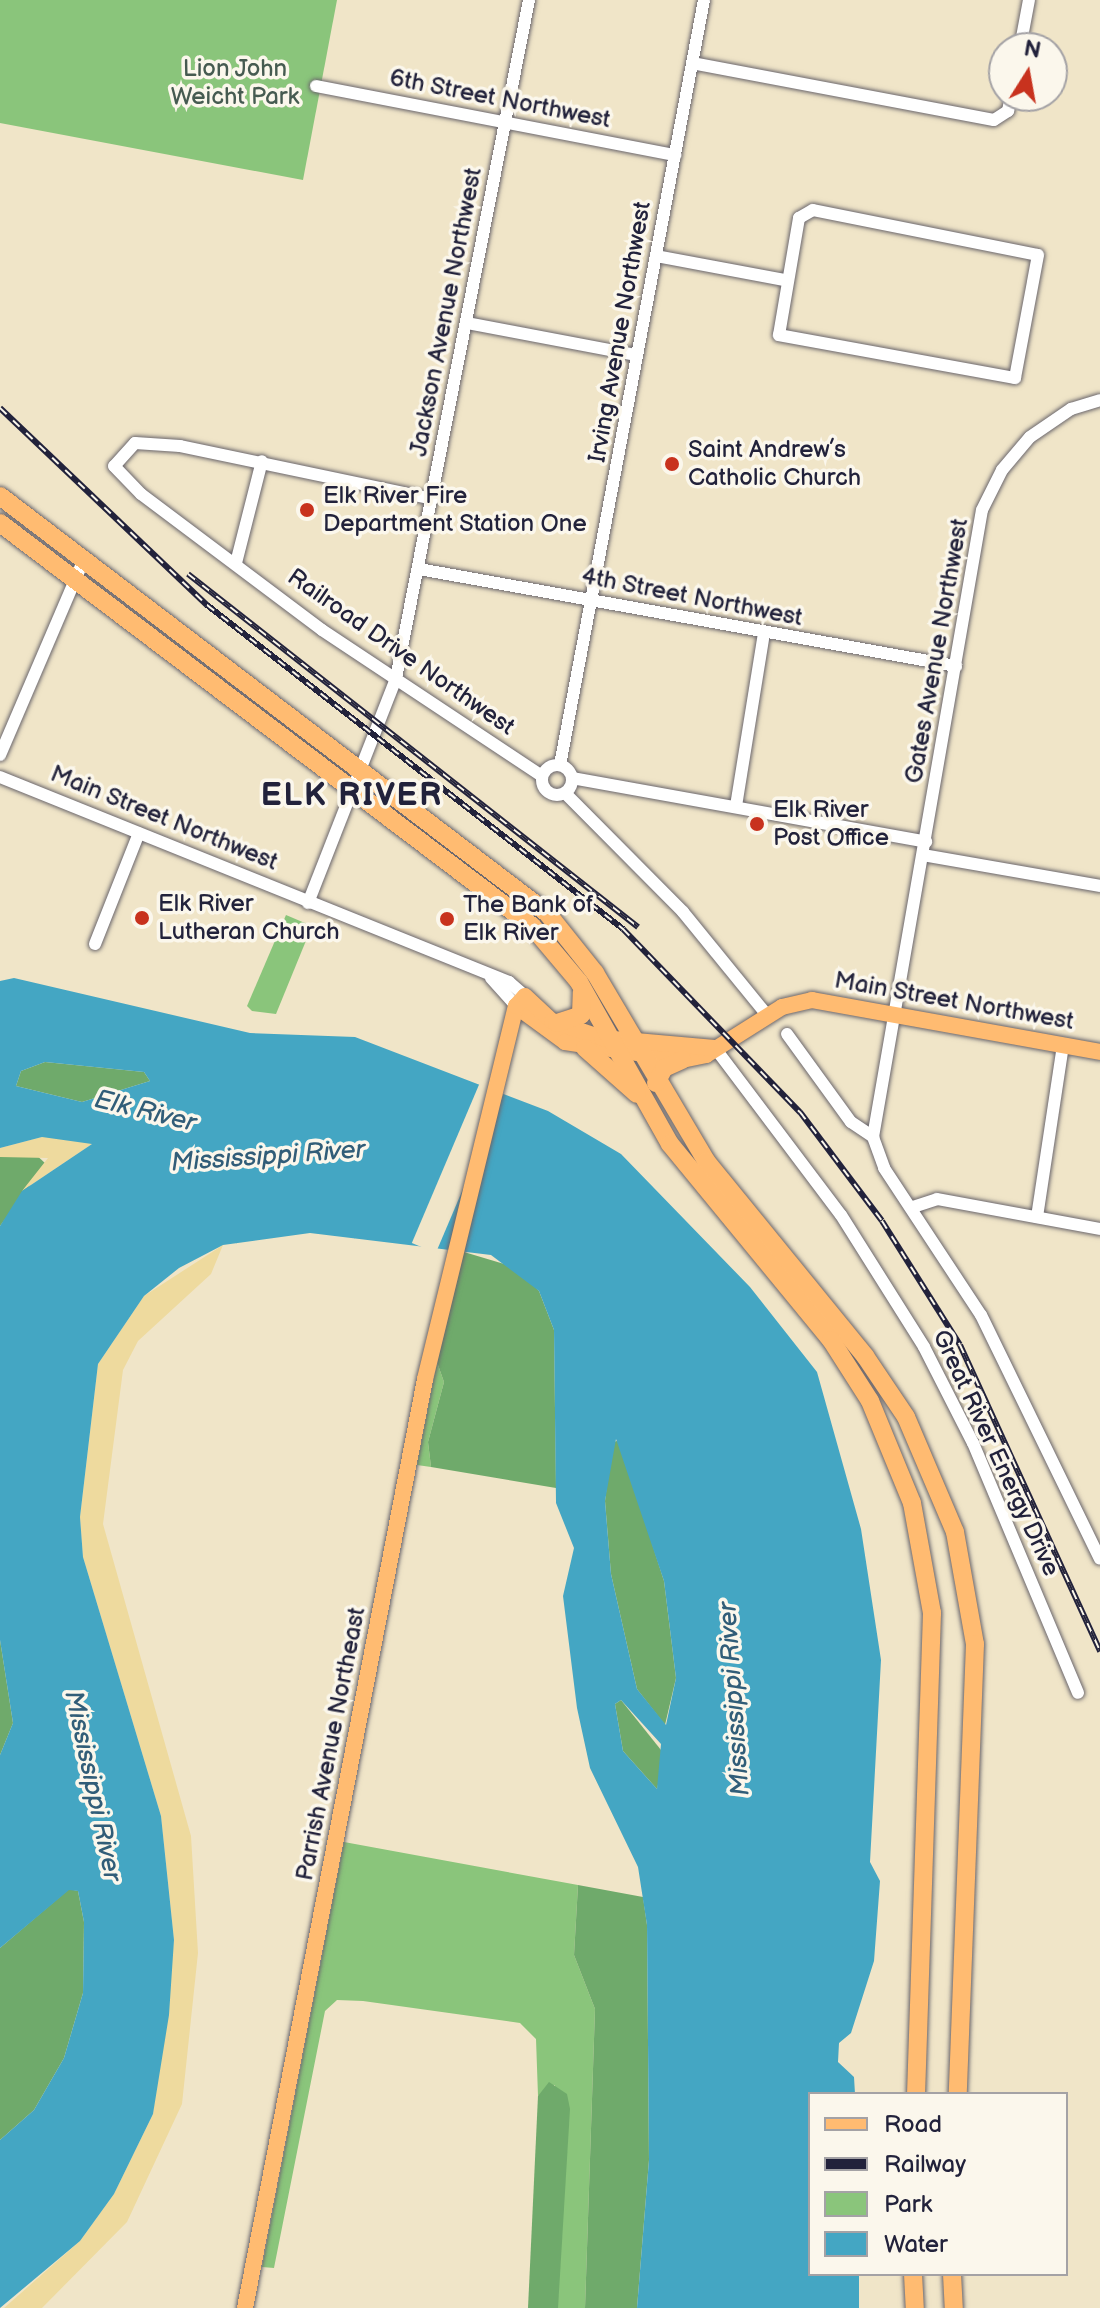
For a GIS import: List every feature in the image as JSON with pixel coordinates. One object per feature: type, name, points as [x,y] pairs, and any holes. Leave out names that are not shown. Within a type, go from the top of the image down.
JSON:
[{"type":"highway","points":[[0,496],[547,913],[595,973],[625,1048],[640,1097]]},
{"type":"highway","points":[[0,523],[519,913],[579,982],[625,1048],[656,1083],[722,1182],[880,1376],[923,1448],[955,1532],[977,1678],[958,2092]]},
{"type":"highway","points":[[557,1023],[584,1010],[579,982]]},
{"type":"highway","points":[[585,1048],[640,1097],[686,1165],[852,1371],[888,1436],[919,1529],[934,1671],[916,2092]]},
{"type":"highway","points":[[656,1083],[664,1068],[682,1060]]},
{"type":"highway","points":[[913,2276],[915,2308]]},
{"type":"highway","points":[[952,2276],[954,2308]]},
{"type":"main road","name":"Main Street Northwest","points":[[520,1001],[557,1023],[625,1048],[682,1060],[715,1048],[767,1015],[812,1000],[1100,1052]]},
{"type":"main road","name":"Main Street Northwest","points":[[520,1001],[538,1027],[585,1048],[715,1048]]},
{"type":"main road","name":"Parrish Avenue Northeast","points":[[245,2308],[449,1265],[520,1001]]},
{"type":"main road","points":[[509,1033],[538,1027]]},
{"type":"street","name":"Jackson Avenue Northwest","points":[[308,903],[396,678],[529,0]]},
{"type":"street","name":"Irving Avenue Northwest","points":[[560,765],[704,0]]},
{"type":"street","points":[[1023,32],[1029,0]]},
{"type":"street","points":[[692,63],[1001,119],[1004,112]]},
{"type":"street","name":"6th Street Northwest","points":[[316,86],[675,155]]},
{"type":"street","points":[[803,211],[1038,255],[1015,378],[779,335],[784,280],[803,211]]},
{"type":"street","points":[[656,256],[784,280]]},
{"type":"street","points":[[467,323],[636,355]]},
{"type":"street","name":"Gates Avenue Northwest","points":[[873,1137],[891,1013],[924,848],[978,526],[1002,470],[1042,427],[1100,400]]},
{"type":"street","name":"Railroad Drive Northwest","points":[[262,461],[135,443],[114,466],[236,563],[396,678],[542,776],[545,790],[565,793]]},
{"type":"street","points":[[236,563],[262,461],[433,499]]},
{"type":"street","points":[[0,755],[83,561]]},
{"type":"street","name":"4th Street Northwest","points":[[419,569],[956,666]]},
{"type":"street","points":[[736,806],[764,633]]},
{"type":"street","points":[[542,776],[560,765],[572,778],[736,806],[1100,886]]},
{"type":"street","name":"Main Street Northwest","points":[[0,777],[489,975],[520,1001]]},
{"type":"street","points":[[572,778],[565,793],[683,912],[767,1015]]},
{"type":"street","points":[[95,944],[139,833]]},
{"type":"street","points":[[787,1034],[851,1122],[873,1137],[884,1168],[913,1207],[1001,1350],[1100,1559]]},
{"type":"street","points":[[1037,1217],[1063,1045]]},
{"type":"street","name":"Great River Energy Drive","points":[[715,1048],[841,1215],[924,1347],[973,1443],[1078,1693]]},
{"type":"street","points":[[913,1207],[937,1199],[1100,1229]]},
{"type":"green space","name":"Lion John Weicht Park","points":[[0,0],[337,0],[303,180],[0,123]]},
{"type":"green space","points":[[286,915],[312,926],[276,1014],[252,1011],[247,1006]]},
{"type":"green space","points":[[45,1062],[144,1072],[150,1081],[82,1102],[16,1086],[21,1071]]},
{"type":"green space","points":[[33,1152],[46,1164],[0,1226],[0,1157]]},
{"type":"green space","points":[[464,1252],[514,1267],[539,1291],[554,1330],[556,1488],[431,1467],[428,1442],[444,1382],[437,1362]]},
{"type":"green space","points":[[437,1362],[444,1382],[428,1442],[431,1467],[417,1465]]},
{"type":"green space","points":[[619,1440],[664,1581],[676,1678],[665,1725],[637,1689],[611,1574],[605,1501],[612,1443]]},
{"type":"green space","points":[[0,1640],[13,1723],[0,1755]]},
{"type":"green space","points":[[621,1700],[665,1755],[657,1789],[623,1751],[615,1704]]},
{"type":"green space","points":[[344,1842],[578,1885],[574,1955],[595,2009],[585,2308],[558,2308],[555,2085],[538,2096],[536,2039],[520,2023],[363,2001],[337,2000],[325,2011],[274,2268],[262,2267]]},
{"type":"green space","points":[[578,1885],[643,1897],[647,1925],[649,2160],[637,2308],[585,2308],[595,2009],[574,1955]]},
{"type":"green space","points":[[69,1889],[78,1891],[84,1922],[83,1993],[64,2058],[34,2110],[0,2140],[0,1948]]},
{"type":"green space","points":[[549,2082],[567,2094],[570,2109],[558,2308],[528,2308],[538,2096]]},
{"type":"sand","points":[[42,1137],[84,1138],[92,1144],[22,1191],[48,1158],[0,1157],[0,1148]]},
{"type":"sand","points":[[223,1245],[211,1274],[138,1341],[123,1370],[103,1524],[191,1836],[198,1953],[182,2104],[127,2222],[42,2308],[4,2308],[80,2241],[114,2194],[153,2114],[174,1940],[161,1816],[83,1557],[80,1517],[98,1364],[144,1296]]},
{"type":"water","points":[[14,978],[250,1033],[355,1037],[548,1111],[621,1154],[750,1287],[817,1372],[861,1529],[881,1660],[870,1862],[880,1881],[874,1961],[851,2033],[839,2043],[838,2062],[854,2077],[855,2092],[808,2092],[808,2276],[859,2276],[859,2308],[637,2308],[649,2160],[647,1925],[638,1867],[590,1768],[577,1708],[563,1596],[574,1548],[556,1503],[554,1330],[539,1291],[491,1255],[310,1233],[223,1245],[179,1268],[144,1296],[98,1364],[80,1517],[83,1557],[161,1816],[174,1940],[169,2015],[153,2114],[114,2194],[80,2241],[0,2308],[0,2140],[34,2110],[64,2058],[83,1993],[84,1922],[78,1891],[69,1890],[0,1948],[0,1755],[13,1723],[0,1640],[0,1226],[22,1191],[92,1144],[42,1137],[0,1148],[0,981]],"holes":[[[45,1062],[144,1072],[150,1081],[82,1102],[16,1086],[21,1071]],[[616,1439],[664,1581],[676,1678],[666,1725],[637,1689],[611,1574],[605,1501]],[[621,1700],[661,1744],[657,1789],[623,1751],[615,1704]]]},
{"type":"pier","points":[[481,1080],[505,1090],[436,1253],[412,1243]]},
{"type":"railway","points":[[0,408],[207,605],[623,929],[800,1112],[882,1221],[960,1345],[1100,1651]]},
{"type":"railway","points":[[188,574],[638,927]]},
{"type":"place","name":"Saint Andrew’s Catholic Church","points":[[672,464]]},
{"type":"place","name":"Elk River Fire Department Station One","points":[[307,510]]},
{"type":"place","name":"Elk River Post Office","points":[[757,824]]},
{"type":"place","name":"Elk River Lutheran Church","points":[[142,918]]},
{"type":"place","name":"The Bank of Elk River","points":[[447,919]]},
{"type":"district","name":"ELK RIVER","points":[[352,796]]},
{"type":"water label","name":"Elk River","points":[[145,1112]]},
{"type":"water label","name":"Mississippi River","points":[[268,1157]]},
{"type":"water label","name":"Mississippi River","points":[[735,1699]]},
{"type":"water label","name":"Mississippi River","points":[[92,1786]]}]
